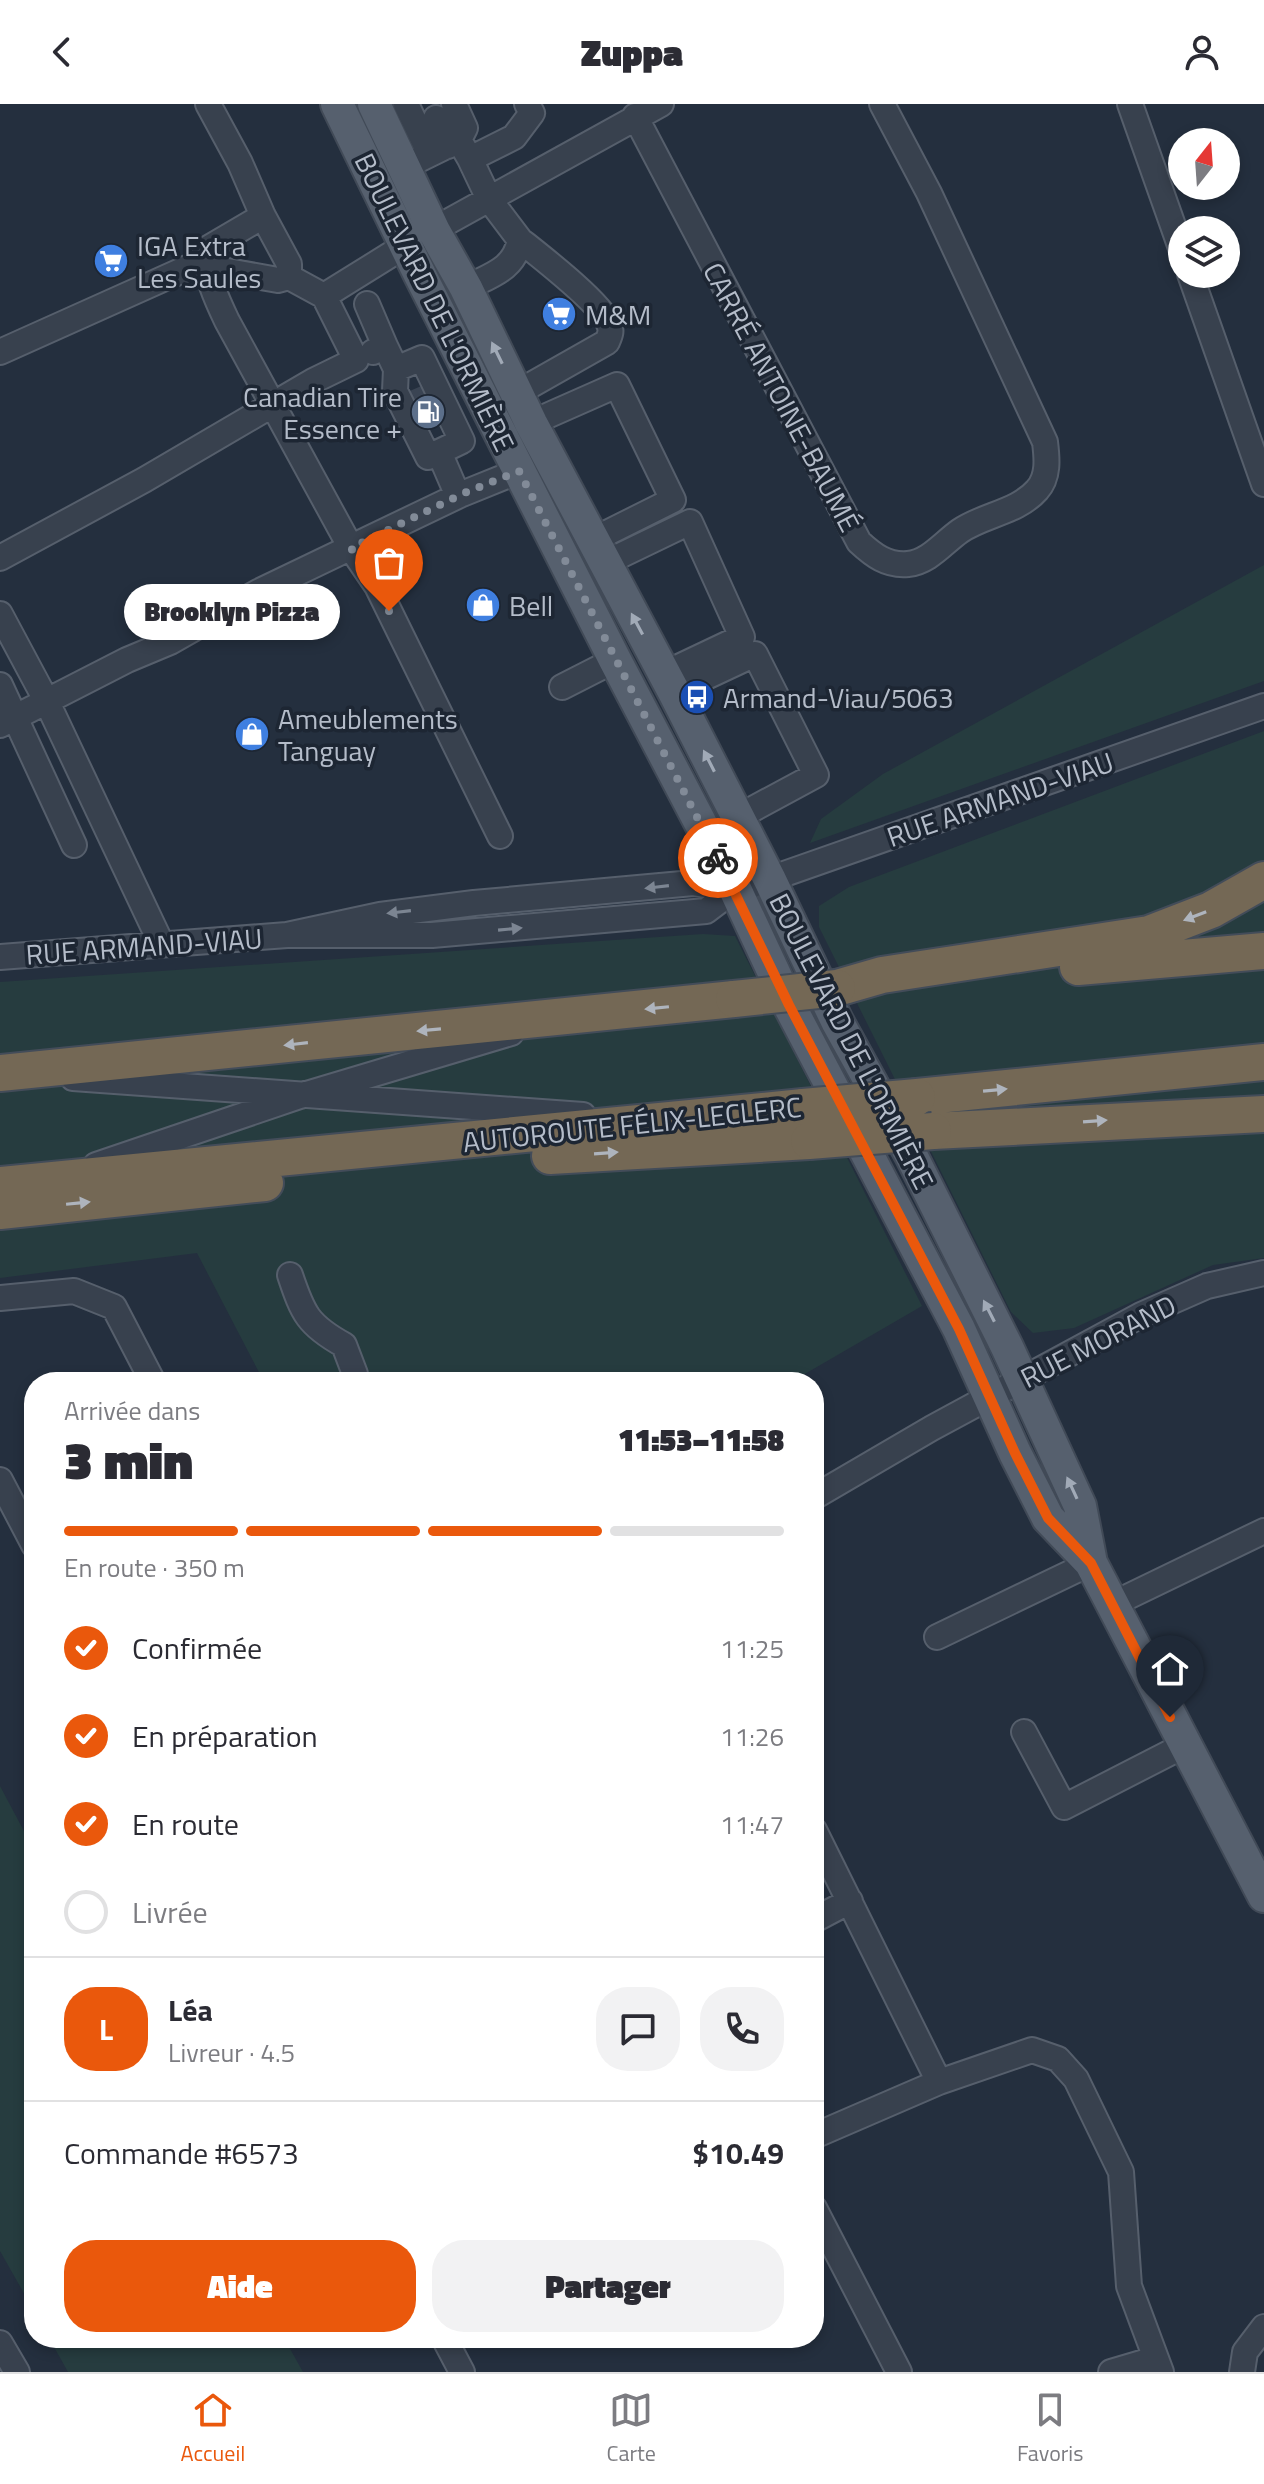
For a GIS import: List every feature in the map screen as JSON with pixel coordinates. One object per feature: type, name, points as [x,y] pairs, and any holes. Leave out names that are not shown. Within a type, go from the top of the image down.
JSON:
[{"type":"highway","points":[[837,988],[882,975],[1149,934],[1211,910],[1264,880]]},
{"type":"highway","points":[[2,1073],[837,988],[1264,951]]},
{"type":"highway","name":"AUTOROUTE FÉLIX-LECLERC","points":[[0,1185],[669,1121],[806,1124],[917,1097],[1264,1062]]},
{"type":"highway","points":[[0,1211],[806,1124],[933,1131],[1264,1114]]},
{"type":"highway","points":[[221,1162],[491,1160]]},
{"type":"main road","name":"BOULEVARD DE L'ORMIÈRE","points":[[337,104],[420,238],[519,471],[735,889],[789,1005],[959,1329],[1048,1518],[1091,1563]]},
{"type":"main road","name":"BOULEVARD DE L'ORMIÈRE","points":[[374,104],[442,153],[420,238]]},
{"type":"main road","name":"BOULEVARD DE L'ORMIÈRE","points":[[420,238],[466,288],[531,423],[770,880],[837,1021],[911,1155],[1023,1381],[1080,1506],[1091,1563]]},
{"type":"main road","points":[[1091,1563],[1264,1896]]},
{"type":"street","points":[[208,104],[289,264],[289,277]]},
{"type":"street","points":[[406,104],[442,153],[489,199],[520,240],[570,281],[608,320],[611,331],[607,342],[517,393]]},
{"type":"street","points":[[442,153],[514,137],[532,113],[527,104]]},
{"type":"street","name":"CARRÉ ANTOINE-BAUMÉ","points":[[650,108],[859,542],[876,557],[891,563],[909,564],[927,558],[962,530],[1021,502],[1037,490],[1047,461],[1045,442],[929,193],[882,104]]},
{"type":"street","points":[[1130,104],[1170,216]]},
{"type":"street","points":[[324,296],[650,108]]},
{"type":"street","points":[[442,153],[465,128],[445,111]]},
{"type":"street","points":[[514,137],[531,175]]},
{"type":"street","points":[[263,216],[205,250],[212,289],[351,548],[377,586],[500,836]]},
{"type":"street","points":[[466,288],[512,264],[520,240]]},
{"type":"street","points":[[0,352],[194,265],[278,280],[289,277],[324,296],[356,360]]},
{"type":"street","points":[[1195,288],[1264,484]]},
{"type":"street","points":[[367,304],[385,346],[419,387]]},
{"type":"street","points":[[0,558],[385,346]]},
{"type":"street","points":[[422,358],[462,441],[428,457],[395,391],[402,366],[422,358]]},
{"type":"street","points":[[531,423],[617,385],[673,500],[599,551]]},
{"type":"street","points":[[429,410],[458,496]]},
{"type":"street","points":[[8,721],[127,660],[170,642],[260,591],[458,496],[519,471]]},
{"type":"street","points":[[599,551],[690,522],[742,637],[669,683]]},
{"type":"street","points":[[0,614],[47,702],[161,943]]},
{"type":"street","points":[[669,683],[755,654],[816,775],[738,817]]},
{"type":"street","points":[[562,687],[615,660]]},
{"type":"street","points":[[0,685],[8,721],[74,845]]},
{"type":"street","name":"RUE ARMAND-VIAU","points":[[0,957],[287,935],[380,915],[474,903],[693,883],[735,889],[770,880],[1264,706]]},
{"type":"street","points":[[52,1179],[300,1096],[562,1018]]},
{"type":"street","points":[[2,1073],[669,1121]]},
{"type":"street","name":"RUE MORAND","points":[[824,1491],[1141,1315],[1207,1286],[1264,1273]]},
{"type":"street","points":[[290,1275],[301,1308],[319,1331],[344,1345],[354,1372]]},
{"type":"street","points":[[0,1298],[74,1291],[114,1307],[148,1372]]},
{"type":"street","points":[[0,1480],[24,1526]]},
{"type":"street","points":[[1113,1604],[1264,1531]]},
{"type":"street","points":[[937,1637],[1091,1563]]},
{"type":"street","points":[[1024,1732],[1064,1807],[1185,1745]]},
{"type":"street","points":[[824,1850],[939,2082]]},
{"type":"street","points":[[824,1915],[850,1901]]},
{"type":"street","points":[[824,2132],[939,2082],[1032,2050],[1058,2059],[1076,2079],[1121,2172],[1129,2286],[1158,2365],[1111,2372]]},
{"type":"street","points":[[824,2227],[899,2372]]},
{"type":"street","points":[[1242,2372],[1245,2352],[1264,2327]]},
{"type":"street","points":[[0,2343],[17,2372]]},
{"type":"street","points":[[449,2348],[462,2372]]},
{"type":"green space","points":[[1264,565],[1264,681],[810,843],[821,819],[883,774]]},
{"type":"green space","points":[[1264,731],[1264,1258],[1213,1265],[1074,1328],[1033,1333],[1011,1312],[819,927],[819,906],[849,887]]},
{"type":"green space","points":[[703,934],[735,936],[922,1306],[808,1372],[259,1372],[197,1253],[0,1278],[0,982]]},
{"type":"green space","points":[[0,1786],[24,1831],[24,2293],[0,2251]]},
{"type":"green space","points":[[55,2348],[290,2348],[303,2372],[68,2372]]},
{"type":"tunnel","points":[[419,387],[429,410]]},
{"type":"way so far","points":[[389,611],[377,586],[351,548],[462,494],[519,471],[718,858]]},
{"type":"place","name":"IGA Extra Les Saules","points":[[111,261]]},
{"type":"place","name":"M&M","points":[[559,314]]},
{"type":"place","name":"Canadian Tire Essence +","points":[[428,412]]},
{"type":"place","name":"Bell","points":[[483,605]]},
{"type":"place","name":"Brooklyn Pizza","points":[[389,611]]},
{"type":"place","name":"Armand-Viau/5063","points":[[697,697]]},
{"type":"place","name":"Ameublements Tanguay","points":[[252,734]]},
{"type":"route","points":[[718,858],[789,1005],[959,1329],[1048,1518],[1091,1563],[1170,1717]]}]
